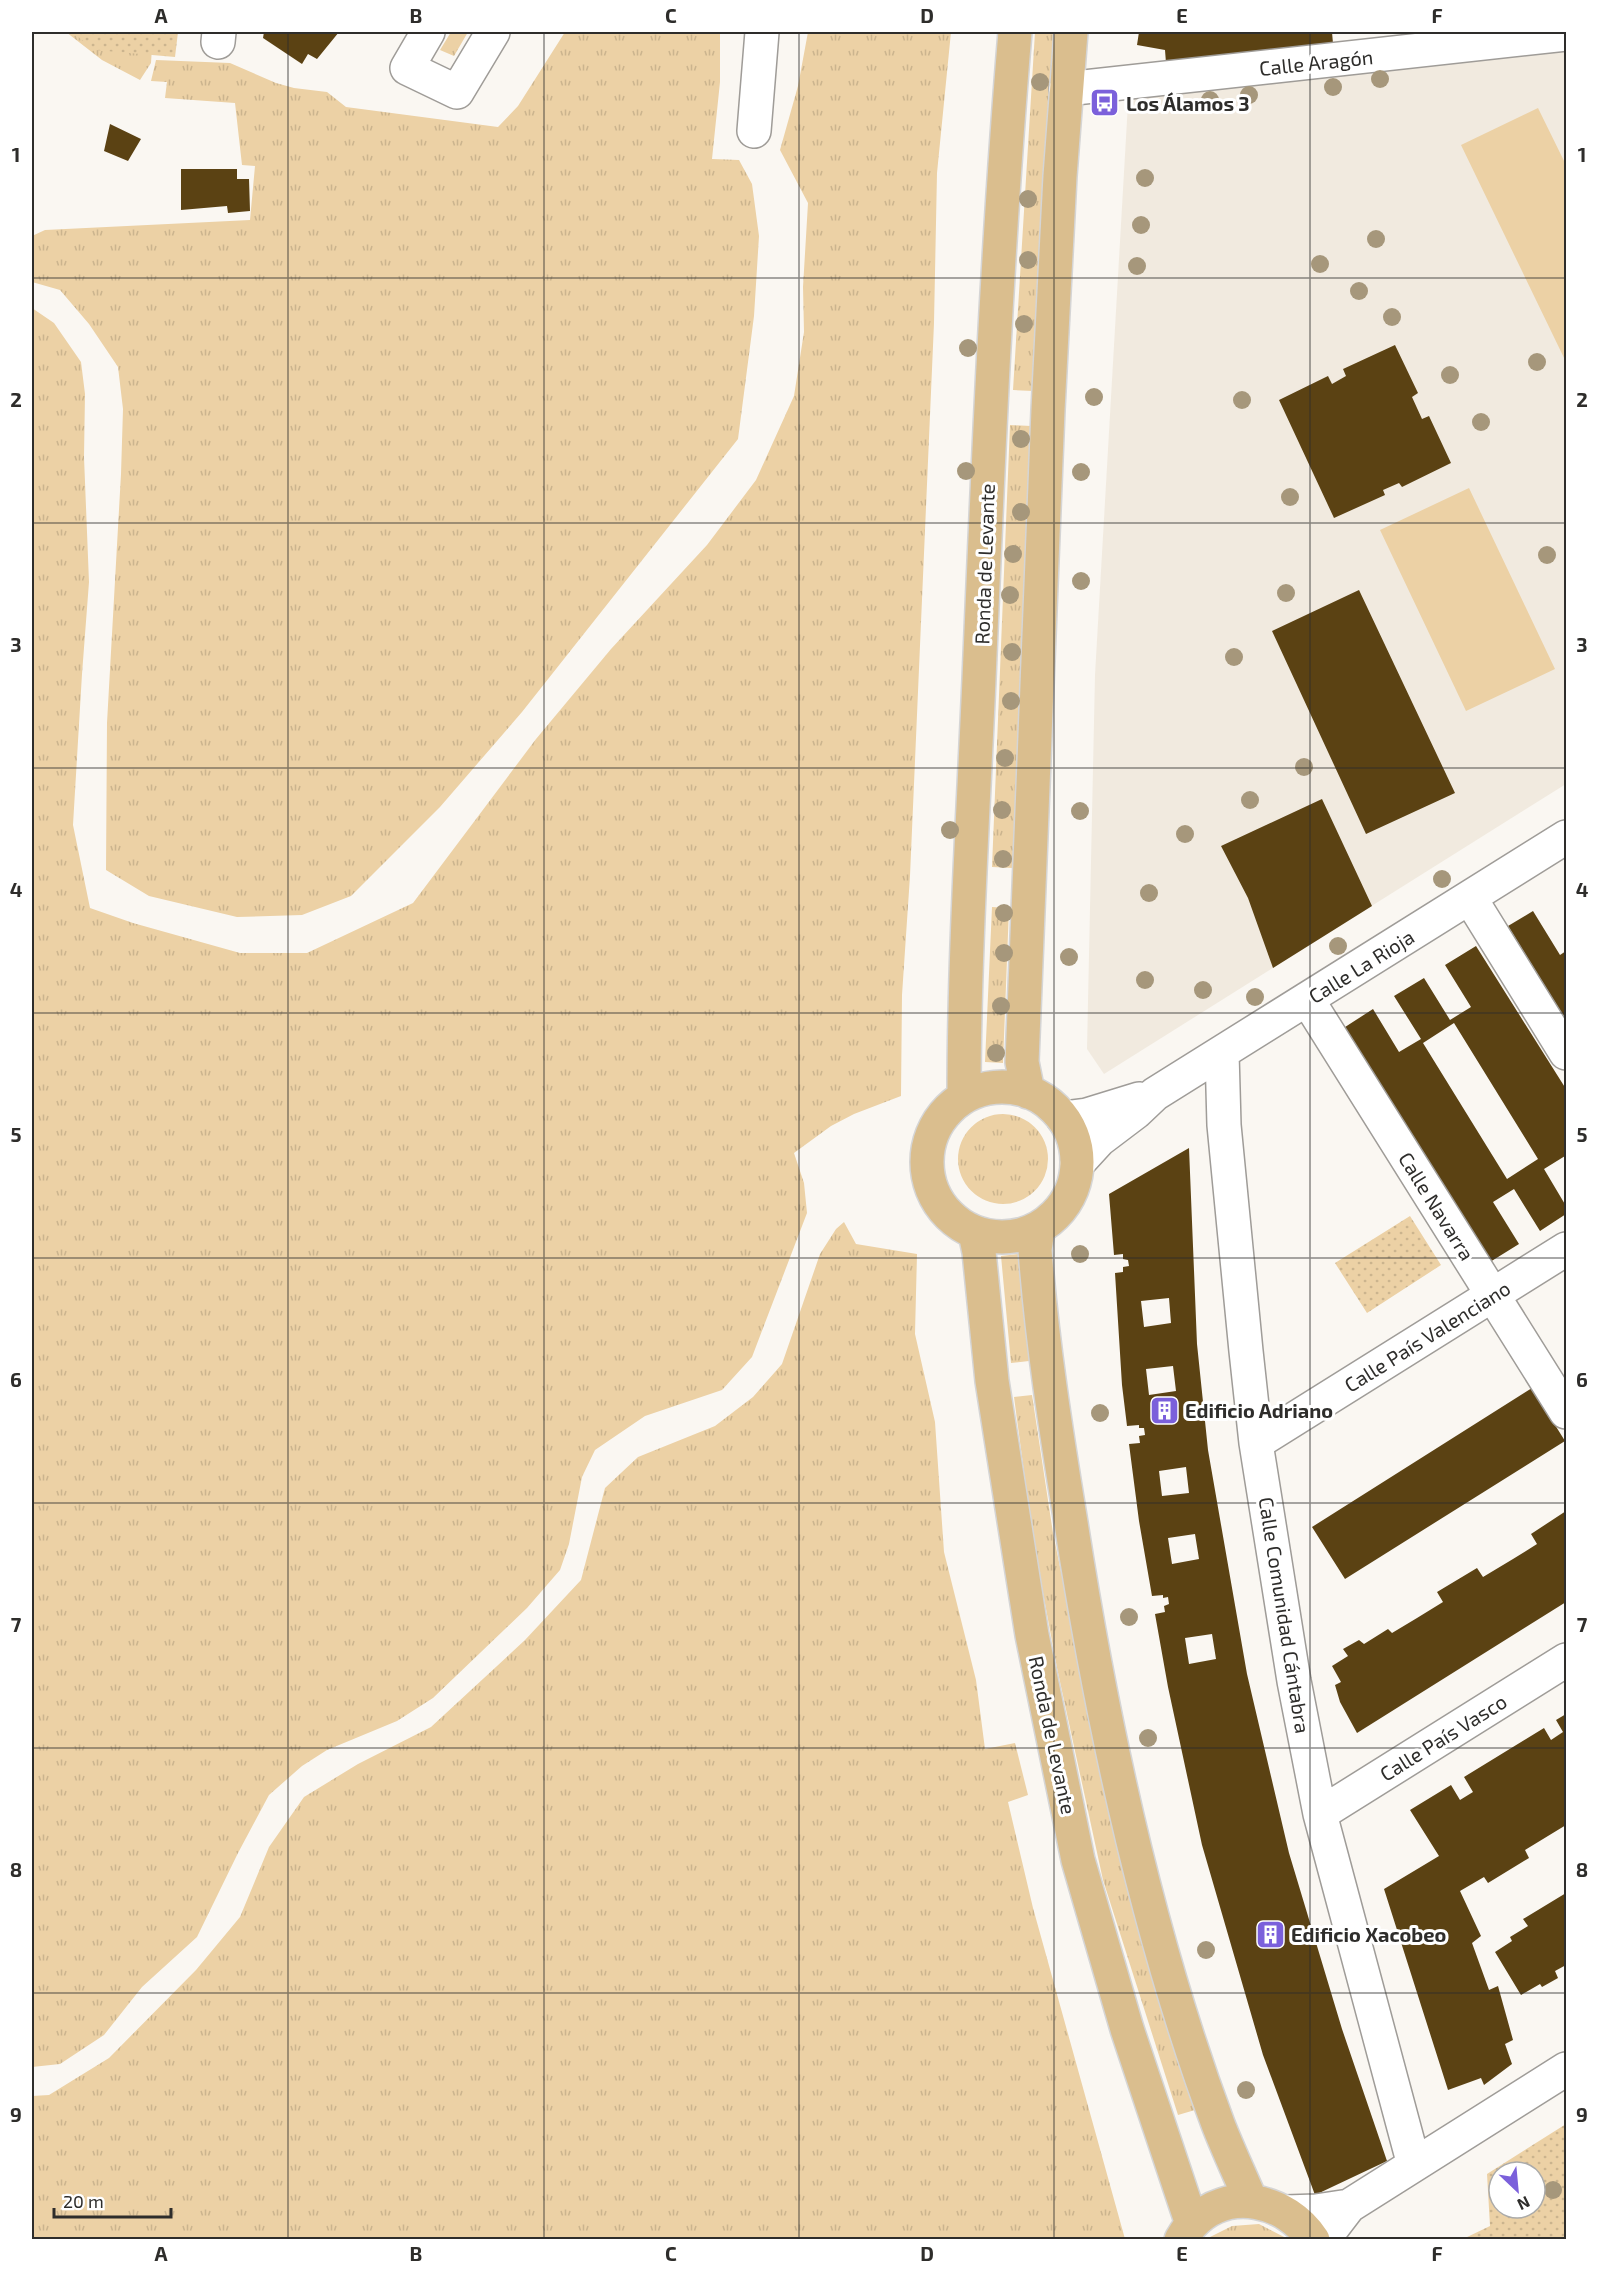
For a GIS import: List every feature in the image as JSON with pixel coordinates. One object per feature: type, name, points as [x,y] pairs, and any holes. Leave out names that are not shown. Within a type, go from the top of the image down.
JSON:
[{"type":"main road","name":"Ronda de Levante","points":[[964,1097],[990,419],[1003,173],[1015,32]]},
{"type":"main road","points":[[1029,1092],[1022,1062],[1049,398],[1071,32]]},
{"type":"main road","points":[[1007,1087],[1029,1092],[1048,1102],[1064,1118],[1074,1137],[1076,1180],[1067,1200],[1055,1216],[1038,1229],[1021,1235],[995,1239],[975,1233],[961,1226],[942,1209],[930,1187],[926,1161],[931,1136],[944,1113],[964,1097],[984,1089],[1007,1087]]},
{"type":"main road","points":[[1038,1229],[1035,1250],[1048,1376],[1085,1618],[1133,1843],[1177,2004],[1218,2125],[1251,2201]]},
{"type":"main road","name":"Ronda de Levante","points":[[975,1233],[979,1252],[992,1382],[1032,1635],[1078,1860],[1186,2232]]},
{"type":"main road","points":[[1186,2232],[1209,2211],[1229,2203],[1251,2201],[1269,2204],[1286,2212],[1304,2226],[1313,2240]]},
{"type":"street","points":[[429,32],[407,68],[457,92],[494,32]]},
{"type":"street","points":[[754,131],[762,32]]},
{"type":"street","name":"Calle Aragón","points":[[1066,89],[1566,34]]},
{"type":"street","name":"Calle La Rioja","points":[[1077,1164],[1099,1140],[1136,1112],[1155,1094],[1566,837]]},
{"type":"street","points":[[1470,898],[1566,1053]]},
{"type":"street","name":"Calle Navarra","points":[[1307,999],[1566,1413]]},
{"type":"street","name":"Calle Comunidad Cántabra","points":[[1222,1053],[1225,1136],[1256,1443],[1294,1681],[1320,1814],[1414,2165]]},
{"type":"street","name":"Calle La Rioja","points":[[1064,1118],[1087,1115],[1155,1094]]},
{"type":"street","name":"Calle País Valenciano","points":[[1256,1443],[1566,1249]]},
{"type":"street","name":"Calle País Vasco","points":[[1320,1814],[1566,1660]]},
{"type":"street","points":[[1323,2240],[1348,2206],[1566,2069]]},
{"type":"street","points":[[1286,2212],[1316,2211],[1348,2206]]},
{"type":"shaded area","points":[[1566,40],[1566,784],[1104,1074],[1087,1049],[1095,675],[1128,103],[1131,90]]},
{"type":"green space","points":[[66,32],[153,32],[151,63],[140,80],[102,60]]},
{"type":"green space","points":[[72,32],[178,32],[175,57],[95,50]]},
{"type":"green space","points":[[451,32],[468,32],[454,56],[440,50]]},
{"type":"green space","points":[[565,32],[720,32],[720,82],[712,159],[739,160],[752,184],[759,236],[754,316],[738,439],[522,712],[440,807],[351,896],[302,915],[237,917],[149,896],[106,870],[107,723],[123,409],[118,367],[89,324],[60,290],[32,282],[32,236],[45,230],[250,220],[255,166],[242,165],[235,103],[165,98],[167,82],[151,81],[156,60],[230,63],[276,83],[327,92],[346,107],[498,127],[518,106]]},
{"type":"green space","points":[[808,32],[951,32],[937,173],[934,323],[910,876],[902,995],[901,1096],[854,1114],[831,1126],[794,1153],[804,1183],[807,1213],[752,1357],[722,1390],[645,1416],[595,1450],[582,1477],[569,1544],[560,1570],[527,1608],[433,1698],[397,1721],[327,1750],[302,1766],[269,1795],[197,1937],[142,1987],[104,2035],[60,2064],[32,2067],[32,308],[54,323],[81,362],[85,394],[84,457],[89,582],[73,825],[90,908],[133,923],[240,953],[307,953],[413,903],[536,739],[611,649],[707,545],[756,480],[794,396],[804,332],[803,287],[808,203],[780,150],[798,86]]},
{"type":"green space","points":[[1035,32],[1055,32],[1033,391],[1013,390]]},
{"type":"green space","points":[[1538,108],[1566,165],[1566,362],[1461,145]]},
{"type":"green space","points":[[1010,425],[1031,426],[1013,868],[992,867]]},
{"type":"green space","points":[[1469,488],[1555,669],[1466,711],[1380,530]]},
{"type":"green space","points":[[992,907],[1009,908],[1003,1063],[985,1062]]},
{"type":"green space","points":[[1003,1114],[1020,1117],[1035,1127],[1045,1142],[1048,1159],[1045,1176],[1035,1191],[1020,1201],[1003,1204],[986,1201],[971,1191],[961,1176],[958,1159],[961,1142],[971,1127],[986,1117]]},
{"type":"green space","points":[[1410,1216],[1441,1265],[1367,1313],[1335,1263]]},
{"type":"green space","points":[[844,1222],[856,1244],[917,1254],[915,1334],[935,1422],[944,1552],[976,1680],[985,1749],[1015,1743],[1028,1795],[1008,1802],[1033,1908],[1125,2239],[32,2239],[32,2096],[49,2095],[109,2058],[196,1970],[240,1917],[269,1847],[304,1797],[358,1764],[431,1727],[525,1640],[581,1580],[605,1488],[638,1457],[715,1426],[753,1397],[782,1364],[820,1254],[836,1229]]},
{"type":"green space","points":[[1019,1254],[1029,1361],[1011,1363],[1001,1256]]},
{"type":"green space","points":[[1032,1395],[1053,1533],[1124,1875],[1195,2110],[1178,2115],[1103,1880],[1057,1668],[1033,1539],[1014,1397]]},
{"type":"green space","points":[[1566,2124],[1566,2239],[1463,2239],[1490,2226],[1490,2220],[1547,2220],[1547,2160],[1509,2160]]},
{"type":"green space","points":[[1259,2224],[1288,2239],[1206,2239],[1232,2226]]},
{"type":"building","points":[[264,32],[339,32],[317,59],[308,54],[302,64],[263,38]]},
{"type":"building","points":[[1139,32],[1332,32],[1334,55],[1167,76],[1165,50],[1137,45]]},
{"type":"building","points":[[110,124],[141,139],[128,161],[104,151]]},
{"type":"building","points":[[181,169],[237,169],[237,179],[249,179],[250,211],[228,213],[227,206],[181,210]]},
{"type":"building","points":[[1395,345],[1418,393],[1412,397],[1422,419],[1429,416],[1451,463],[1402,487],[1399,483],[1383,490],[1385,495],[1334,518],[1279,400],[1328,376],[1332,384],[1346,376],[1343,369]]},
{"type":"building","points":[[1359,590],[1455,793],[1366,834],[1272,631]]},
{"type":"building","points":[[1322,799],[1372,906],[1273,968],[1248,898],[1221,846]]},
{"type":"building","points":[[1533,911],[1560,955],[1566,951],[1566,1020],[1508,926]]},
{"type":"building","points":[[1476,946],[1566,1089],[1566,1158],[1565,1156],[1544,1169],[1566,1206],[1566,1214],[1540,1231],[1514,1189],[1493,1202],[1519,1244],[1490,1262],[1342,1029],[1373,1009],[1399,1052],[1421,1039],[1394,996],[1424,978],[1450,1020],[1471,1007],[1445,965]],"holes":[[[1454,1023],[1538,1159],[1507,1179],[1423,1043]]]},
{"type":"building","points":[[1189,1148],[1197,1344],[1208,1450],[1247,1674],[1289,1853],[1342,2029],[1387,2161],[1315,2195],[1263,2055],[1202,1845],[1168,1687],[1155,1614],[1165,1612],[1164,1606],[1169,1604],[1168,1597],[1152,1596],[1129,1444],[1140,1443],[1139,1436],[1145,1435],[1144,1428],[1139,1428],[1139,1425],[1127,1426],[1122,1385],[1115,1273],[1123,1272],[1123,1267],[1129,1266],[1128,1260],[1123,1259],[1123,1254],[1114,1255],[1109,1194]],"holes":[[[1169,1298],[1171,1323],[1144,1327],[1141,1301]],[[1173,1366],[1176,1391],[1149,1395],[1146,1369]],[[1186,1467],[1189,1493],[1162,1496],[1159,1471]],[[1195,1534],[1199,1559],[1172,1564],[1168,1538]],[[1212,1634],[1216,1659],[1189,1664],[1185,1638]]]},
{"type":"building","points":[[1532,1388],[1565,1441],[1345,1579],[1312,1527]]},
{"type":"building","points":[[1566,1511],[1566,1602],[1357,1733],[1340,1702],[1335,1685],[1341,1682],[1332,1666],[1348,1656],[1343,1649],[1359,1640],[1364,1644],[1388,1629],[1392,1633],[1417,1618],[1443,1602],[1437,1592],[1477,1568],[1483,1577],[1513,1559],[1537,1544],[1531,1534]]},
{"type":"building","points":[[1566,1714],[1566,1825],[1525,1850],[1529,1858],[1488,1883],[1484,1877],[1460,1891],[1481,1936],[1472,1943],[1489,1990],[1498,1986],[1513,2040],[1505,2044],[1512,2064],[1484,2085],[1481,2078],[1448,2090],[1384,1889],[1439,1856],[1410,1810],[1451,1785],[1460,1800],[1473,1792],[1464,1777],[1544,1728],[1551,1740],[1563,1732],[1556,1720]]},
{"type":"building","points":[[1566,1893],[1566,1965],[1555,1971],[1558,1978],[1542,1987],[1540,1984],[1521,1995],[1495,1952],[1512,1941],[1510,1937],[1528,1926],[1523,1919]]},
{"type":"place","name":"Los Álamos 3","points":[[1105,103]]},
{"type":"place","name":"Edificio Adriano","points":[[1164,1410]]},
{"type":"place","name":"Edificio Xacobeo","points":[[1270,1934]]}]
